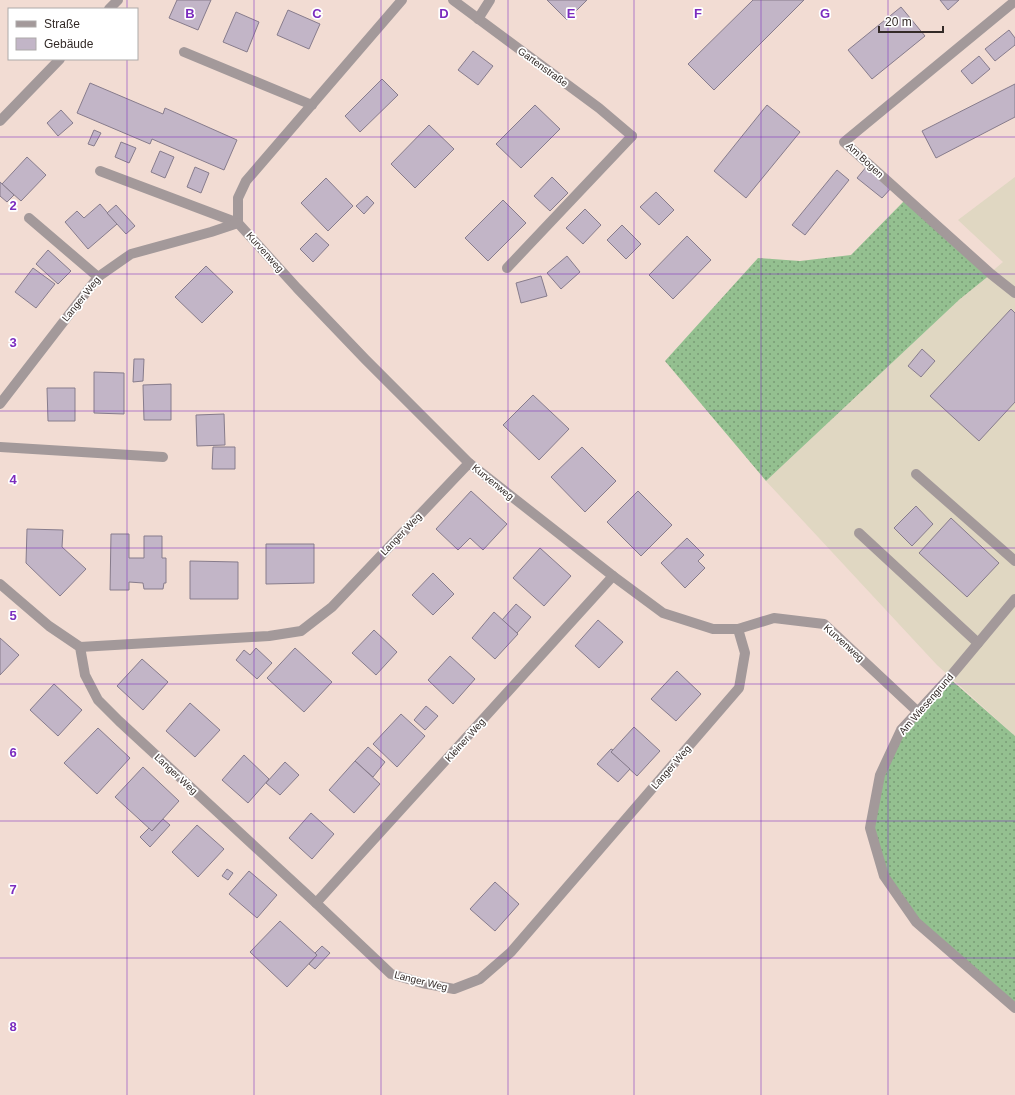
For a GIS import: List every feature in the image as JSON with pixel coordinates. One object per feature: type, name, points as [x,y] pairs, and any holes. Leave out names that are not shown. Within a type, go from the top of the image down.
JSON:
[{"type":"street","points":[[110,8],[118,0]]},
{"type":"street","name":"Kurvenweg","points":[[402,0],[246,181],[238,198],[238,223],[297,288],[365,359],[469,463],[662,613],[713,629],[738,629],[774,618],[824,624],[918,712]]},
{"type":"street","name":"Gartenstraße","points":[[452,0],[599,108],[632,136],[507,268]]},
{"type":"street","points":[[478,19],[490,0]]},
{"type":"street","name":"Am Bogen","points":[[1015,1],[844,142],[991,274],[1015,293]]},
{"type":"street","points":[[184,52],[312,105]]},
{"type":"street","points":[[0,121],[59,60]]},
{"type":"street","points":[[100,171],[238,223]]},
{"type":"street","points":[[28,218],[98,276]]},
{"type":"street","name":"Langer Weg","points":[[1,401],[98,276],[131,254],[238,223]]},
{"type":"street","points":[[0,448],[163,457]]},
{"type":"street","name":"Langer Weg","points":[[469,463],[332,607],[301,631],[269,636],[80,647],[85,675],[98,700],[125,727],[391,974],[422,983],[454,989],[480,979],[511,952],[739,688],[745,652],[738,629]]},
{"type":"street","points":[[916,474],[1015,561]]},
{"type":"street","points":[[859,533],[978,643]]},
{"type":"street","name":"Kleiner Weg","points":[[316,903],[613,576]]},
{"type":"street","points":[[0,584],[49,626],[80,647]]},
{"type":"street","name":"Am Wiesengrund","points":[[1015,599],[901,730],[880,776],[870,828],[884,876],[916,922],[1015,1008]]},
{"type":"shaded area","points":[[1015,177],[1015,736],[937,665],[766,481],[960,299],[1003,262],[958,220]]},
{"type":"green space","points":[[907,198],[991,274],[960,299],[766,481],[665,361],[758,258],[800,261],[851,255]]},
{"type":"green space","points":[[949,678],[1015,736],[1015,1008],[916,922],[884,876],[870,828],[880,775],[901,730]]},
{"type":"building","points":[[177,0],[211,0],[198,30],[169,18]]},
{"type":"building","points":[[547,0],[587,0],[567,20]]},
{"type":"building","points":[[753,0],[804,0],[714,90],[688,64]]},
{"type":"building","points":[[940,0],[959,0],[948,10]]},
{"type":"building","points":[[901,7],[925,36],[872,79],[848,50]]},
{"type":"building","points":[[288,10],[320,24],[309,49],[277,35]]},
{"type":"building","points":[[236,12],[259,22],[247,52],[223,42]]},
{"type":"building","points":[[1009,30],[1015,38],[1015,45],[995,61],[985,49]]},
{"type":"building","points":[[473,51],[493,66],[478,85],[458,70]]},
{"type":"building","points":[[979,56],[990,69],[972,84],[961,71]]},
{"type":"building","points":[[382,79],[398,95],[360,132],[345,116]]},
{"type":"building","points":[[90,83],[163,114],[165,108],[237,140],[224,170],[152,139],[150,144],[77,113]]},
{"type":"building","points":[[1015,84],[1015,117],[936,158],[922,131]]},
{"type":"building","points":[[535,105],[560,129],[521,168],[496,144]]},
{"type":"building","points":[[767,105],[800,132],[746,198],[714,171]]},
{"type":"building","points":[[61,110],[73,123],[58,136],[47,123]]},
{"type":"building","points":[[429,125],[454,149],[415,188],[391,164]]},
{"type":"building","points":[[94,130],[101,133],[94,146],[88,144]]},
{"type":"building","points":[[121,142],[136,148],[129,163],[115,157]]},
{"type":"building","points":[[160,151],[174,157],[165,178],[151,172]]},
{"type":"building","points":[[27,157],[46,175],[21,201],[2,184]]},
{"type":"building","points":[[867,166],[893,186],[882,198],[857,178]]},
{"type":"building","points":[[195,167],[209,173],[201,193],[187,187]]},
{"type":"building","points":[[837,170],[849,180],[805,235],[792,225]]},
{"type":"building","points":[[552,177],[568,193],[550,211],[534,196]]},
{"type":"building","points":[[326,178],[353,206],[328,231],[301,203]]},
{"type":"building","points":[[0,182],[14,195],[7,202],[0,196]]},
{"type":"building","points":[[656,192],[674,210],[659,225],[640,207]]},
{"type":"building","points":[[367,196],[374,203],[364,214],[356,206]]},
{"type":"building","points":[[503,200],[526,223],[488,261],[465,238]]},
{"type":"building","points":[[100,204],[117,224],[88,249],[65,222],[77,211],[84,218]]},
{"type":"building","points":[[116,205],[135,226],[126,234],[107,213]]},
{"type":"building","points":[[585,209],[601,225],[583,244],[566,228]]},
{"type":"building","points":[[622,225],[641,244],[626,259],[607,240]]},
{"type":"building","points":[[316,233],[329,245],[313,262],[300,249]]},
{"type":"building","points":[[687,236],[711,260],[673,299],[649,275]]},
{"type":"building","points":[[48,250],[71,271],[58,284],[36,264]]},
{"type":"building","points":[[567,256],[580,272],[561,289],[547,273]]},
{"type":"building","points":[[206,266],[233,292],[202,323],[175,297]]},
{"type":"building","points":[[33,268],[55,284],[36,308],[15,292]]},
{"type":"building","points":[[541,276],[547,296],[521,303],[516,283]]},
{"type":"building","points":[[1011,309],[1015,313],[1015,402],[979,441],[930,396]]},
{"type":"building","points":[[922,349],[935,361],[921,377],[908,366]]},
{"type":"building","points":[[134,359],[144,359],[143,381],[133,382]]},
{"type":"building","points":[[94,372],[124,373],[124,414],[94,413]]},
{"type":"building","points":[[171,384],[171,420],[144,420],[143,385]]},
{"type":"building","points":[[47,388],[75,388],[75,421],[48,421]]},
{"type":"building","points":[[533,395],[569,429],[539,460],[503,425]]},
{"type":"building","points":[[224,414],[225,445],[197,446],[196,415]]},
{"type":"building","points":[[213,447],[235,447],[235,469],[212,469]]},
{"type":"building","points":[[582,447],[616,481],[585,512],[551,477]]},
{"type":"building","points":[[471,491],[507,524],[483,550],[470,538],[458,550],[436,529]]},
{"type":"building","points":[[638,491],[672,525],[641,556],[607,522]]},
{"type":"building","points":[[916,506],[933,524],[912,546],[894,528]]},
{"type":"building","points":[[951,518],[999,563],[967,597],[919,553]]},
{"type":"building","points":[[27,529],[63,530],[62,547],[86,569],[60,596],[26,563]]},
{"type":"building","points":[[111,534],[129,534],[129,558],[144,558],[144,536],[162,536],[162,558],[166,558],[166,583],[164,583],[163,589],[144,589],[143,583],[129,582],[129,590],[110,590]]},
{"type":"building","points":[[687,538],[704,555],[698,561],[705,568],[685,588],[661,563]]},
{"type":"building","points":[[266,544],[314,544],[314,583],[266,584]]},
{"type":"building","points":[[540,548],[571,576],[544,606],[513,578]]},
{"type":"building","points":[[190,561],[238,562],[238,599],[190,599]]},
{"type":"building","points":[[433,573],[454,594],[433,615],[412,595]]},
{"type":"building","points":[[516,604],[531,617],[517,633],[502,620]]},
{"type":"building","points":[[494,612],[518,634],[495,659],[472,638]]},
{"type":"building","points":[[598,620],[623,642],[599,668],[575,646]]},
{"type":"building","points":[[374,630],[397,652],[376,675],[352,653]]},
{"type":"building","points":[[0,638],[19,655],[0,675]]},
{"type":"building","points":[[256,648],[272,663],[257,679],[236,660],[244,650],[250,655]]},
{"type":"building","points":[[295,648],[332,682],[304,712],[267,678]]},
{"type":"building","points":[[450,656],[475,679],[453,704],[428,680]]},
{"type":"building","points":[[142,659],[168,682],[143,710],[117,686]]},
{"type":"building","points":[[677,671],[701,694],[676,721],[651,699]]},
{"type":"building","points":[[54,684],[82,710],[58,736],[30,710]]},
{"type":"building","points":[[190,703],[220,730],[195,757],[166,731]]},
{"type":"building","points":[[426,706],[438,716],[425,730],[414,720]]},
{"type":"building","points":[[401,714],[425,736],[397,767],[373,744]]},
{"type":"building","points":[[634,727],[660,751],[637,776],[611,752]]},
{"type":"building","points":[[98,728],[130,758],[97,794],[64,763]]},
{"type":"building","points":[[368,747],[385,762],[373,777],[355,761]]},
{"type":"building","points":[[611,749],[613,750],[611,752],[630,769],[618,782],[597,764]]},
{"type":"building","points":[[244,755],[269,779],[248,803],[222,780]]},
{"type":"building","points":[[355,761],[380,784],[354,813],[329,790]]},
{"type":"building","points":[[285,762],[299,775],[280,795],[266,783]]},
{"type":"building","points":[[143,767],[179,801],[152,831],[115,797]]},
{"type":"building","points":[[311,813],[334,834],[312,859],[289,838]]},
{"type":"building","points":[[163,819],[170,825],[150,847],[140,837],[149,828],[152,831]]},
{"type":"building","points":[[197,825],[224,849],[198,877],[172,852]]},
{"type":"building","points":[[227,869],[233,873],[228,880],[222,876]]},
{"type":"building","points":[[249,871],[277,895],[257,918],[229,894]]},
{"type":"building","points":[[495,882],[519,904],[495,931],[470,909]]},
{"type":"building","points":[[280,921],[317,955],[287,987],[250,952]]},
{"type":"building","points":[[322,946],[330,953],[315,969],[309,964],[317,955],[315,953]]}]
